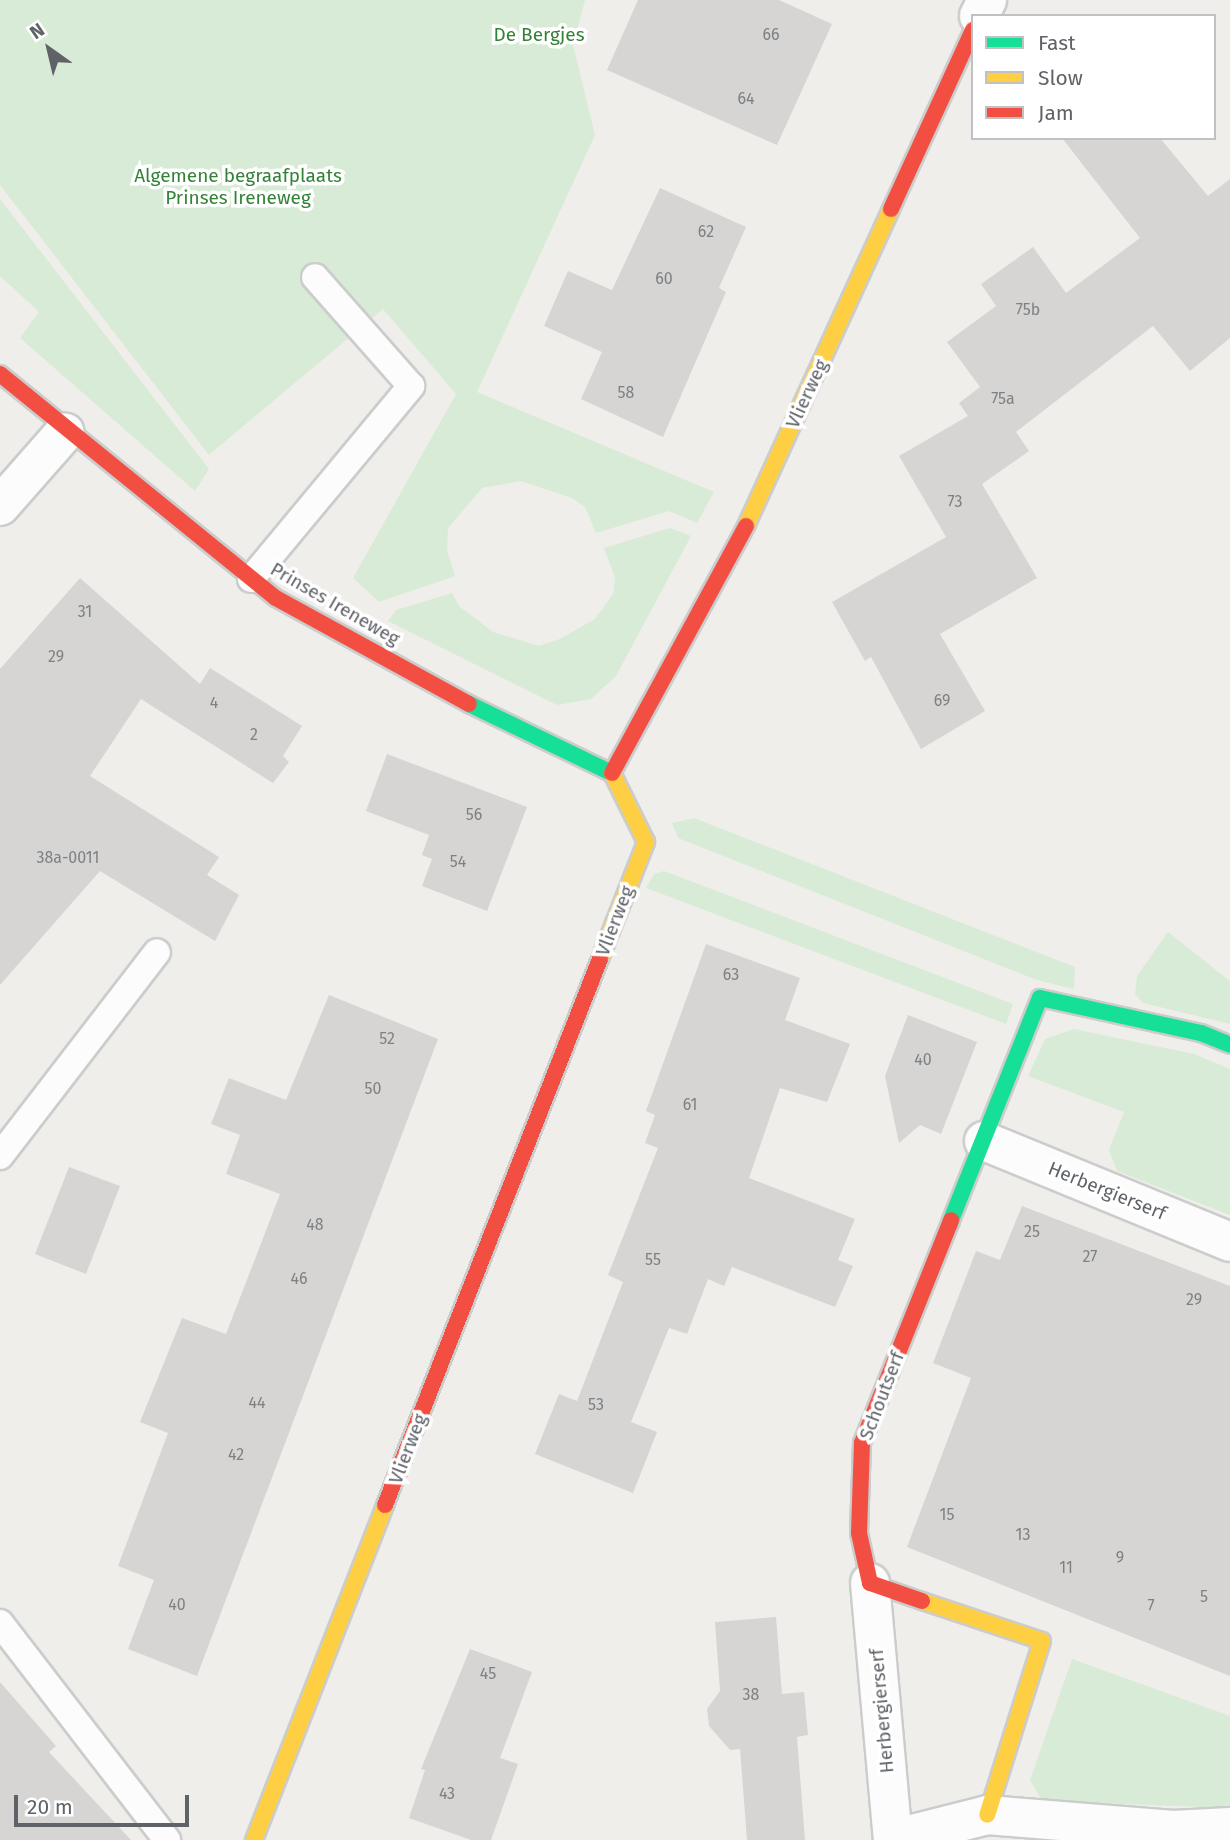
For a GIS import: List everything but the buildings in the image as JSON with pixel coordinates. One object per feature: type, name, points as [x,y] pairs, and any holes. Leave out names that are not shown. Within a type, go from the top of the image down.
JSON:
[{"type":"street","name":"Vlierweg","points":[[254,1840],[646,842],[612,773],[744,531],[971,34]]},
{"type":"street","name":"Prinses Ireneweg","points":[[0,374],[65,432],[251,579],[473,706],[612,773]]},
{"type":"street","points":[[0,506],[65,432]]},
{"type":"street","name":"Schoutserf","points":[[870,1583],[859,1533],[862,1443],[1040,998],[1201,1032],[1230,1045]]},
{"type":"street","name":"Herbergierserf","points":[[984,1141],[1230,1242]]},
{"type":"street","points":[[870,1583],[1042,1640],[987,1815]]},
{"type":"street","name":"Herbergierserf","points":[[870,1583],[893,1839]]},
{"type":"street","points":[[893,1839],[987,1815],[1173,1830],[1230,1826]]},
{"type":"lane","points":[[251,579],[411,386],[316,277]]},
{"type":"lane","points":[[0,1156],[157,952]]},
{"type":"lane","points":[[0,1623],[167,1840]]},
{"type":"green space","name":"Algemene begraafplaats Prinses Ireneweg","points":[[0,0],[585,0],[573,45],[595,135],[477,392],[714,492],[697,523],[669,511],[596,533],[585,507],[572,498],[521,481],[482,488],[448,528],[447,550],[455,576],[379,602],[353,578],[456,394],[383,309],[209,455],[0,185]]},
{"type":"green space","points":[[0,199],[209,469],[195,491],[20,338],[39,312],[0,276]]},
{"type":"green space","points":[[670,528],[691,536],[616,676],[591,699],[557,705],[388,621],[396,610],[452,593],[459,606],[493,632],[539,646],[560,639],[595,619],[613,594],[615,578],[604,548]]},
{"type":"green space","points":[[694,818],[1075,967],[1074,989],[1037,980],[678,838],[672,823]]},
{"type":"green space","points":[[664,871],[1013,1004],[1006,1024],[646,888],[654,874]]},
{"type":"green space","points":[[1168,932],[1230,981],[1230,1024],[1143,1003],[1135,994],[1137,976]]},
{"type":"green space","points":[[1074,1029],[1194,1054],[1230,1069],[1230,1215],[1117,1171],[1109,1150],[1124,1112],[1028,1076],[1045,1039]]},
{"type":"green space","points":[[1072,1659],[1230,1716],[1230,1808],[1042,1801],[1030,1780]]},
{"type":"traffic: fast","points":[[469,704],[612,773]]},
{"type":"traffic: fast","points":[[951,1220],[1040,998],[1201,1033],[1230,1045]]},
{"type":"traffic: slow","points":[[746,526],[891,209]]},
{"type":"traffic: slow","points":[[600,959],[646,842],[612,773]]},
{"type":"traffic: slow","points":[[254,1840],[385,1505]]},
{"type":"traffic: slow","points":[[922,1601],[1042,1641],[987,1815]]},
{"type":"traffic: jam","points":[[891,209],[971,34]]},
{"type":"traffic: jam","points":[[0,374],[276,598],[469,704]]},
{"type":"traffic: jam","points":[[612,773],[746,526]]},
{"type":"traffic: jam","points":[[385,1505],[600,959]]},
{"type":"traffic: jam","points":[[922,1601],[870,1583],[859,1533],[862,1443],[951,1220]]},
{"type":"park label","name":"De Bergjes","points":[[539,35]]}]
